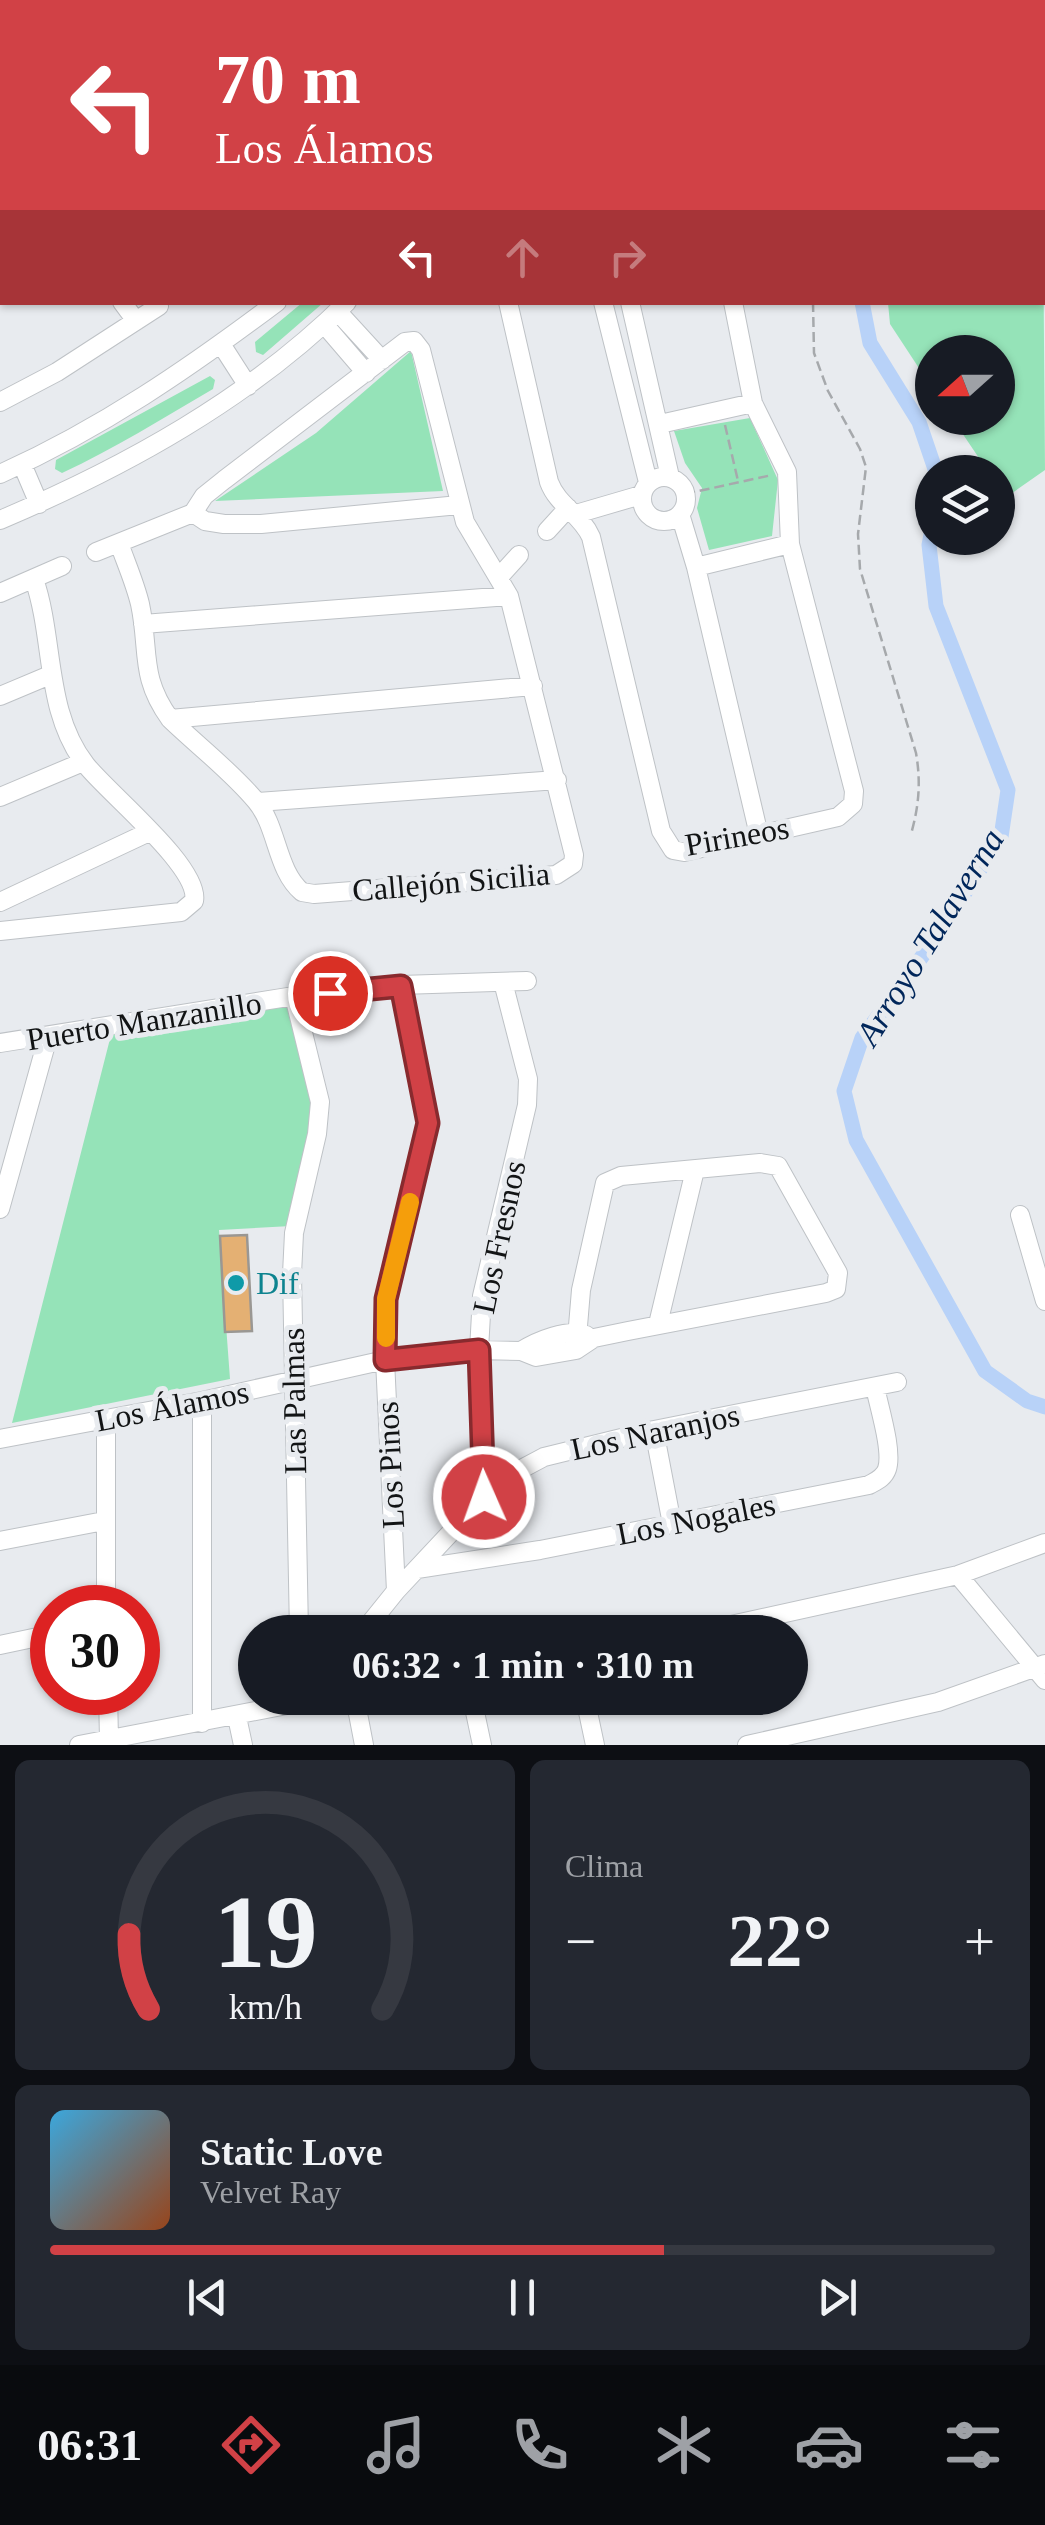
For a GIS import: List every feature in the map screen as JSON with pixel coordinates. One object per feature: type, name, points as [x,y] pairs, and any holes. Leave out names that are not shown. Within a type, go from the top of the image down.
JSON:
[{"type":"street","points":[[124,305],[136,322]]},
{"type":"street","points":[[0,474],[68,444],[146,396],[273,305]]},
{"type":"street","name":"Pirineos","points":[[509,305],[549,482],[554,494],[586,524],[591,537],[667,844],[684,852],[838,817],[853,804],[854,791],[790,544],[787,472],[753,403],[733,305]]},
{"type":"street","points":[[547,531],[572,511],[645,489],[655,478],[670,477],[683,486],[686,502],[680,514],[668,521],[654,519],[644,510],[645,489],[604,305]]},
{"type":"street","points":[[631,305],[670,477]]},
{"type":"street","points":[[0,402],[56,372],[159,306]]},
{"type":"street","points":[[96,552],[193,513],[204,496],[382,360],[336,313]]},
{"type":"street","points":[[336,313],[366,373]]},
{"type":"street","points":[[0,520],[148,448],[248,386],[336,313]]},
{"type":"street","name":"Callejón Sicilia","points":[[120,543],[143,624],[148,680],[170,719],[258,802],[294,886],[302,892],[556,876],[566,871],[574,855],[509,596],[474,542],[459,505],[421,350],[414,341],[406,342],[382,360]]},
{"type":"street","points":[[221,344],[248,386]]},
{"type":"street","points":[[660,424],[753,403]]},
{"type":"street","points":[[22,464],[39,504]]},
{"type":"street","points":[[193,513],[224,524],[260,524],[459,505]]},
{"type":"street","points":[[680,514],[759,835]]},
{"type":"street","points":[[696,568],[790,544]]},
{"type":"street","points":[[499,577],[519,555]]},
{"type":"street","points":[[0,593],[62,566]]},
{"type":"street","points":[[0,932],[181,912],[188,908],[196,892],[181,863],[84,762],[60,711],[50,674],[44,609],[34,579]]},
{"type":"street","points":[[143,624],[509,596]]},
{"type":"street","points":[[0,696],[50,674]]},
{"type":"street","points":[[170,719],[534,686]]},
{"type":"street","points":[[0,797],[84,762]]},
{"type":"street","points":[[258,802],[556,780]]},
{"type":"street","points":[[0,902],[149,832]]},
{"type":"street","name":"Puerto Manzanillo","points":[[0,1044],[294,996],[401,986],[527,981]]},
{"type":"street","name":"Los Fresnos","points":[[484,1497],[479,1350],[482,1296],[528,1105],[528,1078],[504,982]]},
{"type":"street","name":"Los Pinos","points":[[396,1591],[385,1360],[386,1299],[428,1123],[401,986]]},
{"type":"street","name":"Las Palmas","points":[[294,996],[320,1102],[318,1134],[294,1233],[299,1615]]},
{"type":"street","points":[[0,1209],[48,1037]]},
{"type":"street","points":[[760,1163],[778,1166],[831,1257],[839,1282],[836,1289],[658,1324],[582,1340],[581,1290],[605,1182],[621,1176],[760,1163]]},
{"type":"street","points":[[658,1324],[695,1170]]},
{"type":"street","points":[[1020,1214],[1045,1300]]},
{"type":"street","name":"Los Álamos","points":[[0,1439],[202,1401],[385,1360],[479,1350],[521,1352],[533,1343],[582,1340]]},
{"type":"street","name":"Los Naranjos","points":[[377,1615],[484,1497],[512,1474],[544,1457],[654,1430],[897,1382]]},
{"type":"street","name":"Los Nogales","points":[[417,1569],[868,1485],[880,1479],[886,1470],[888,1455],[875,1387]]},
{"type":"street","points":[[202,1401],[202,1723]]},
{"type":"street","points":[[105,1585],[106,1418]]},
{"type":"street","points":[[654,1430],[672,1524]]},
{"type":"street","points":[[0,1541],[104,1521]]},
{"type":"street","points":[[776,1615],[958,1575],[1045,1543]]},
{"type":"street","points":[[747,1745],[938,1702],[1042,1671],[958,1575]]},
{"type":"street","points":[[0,1645],[30,1639]]},
{"type":"street","points":[[115,1715],[122,1741]]},
{"type":"street","points":[[79,1745],[122,1741],[241,1715]]},
{"type":"street","points":[[359,1715],[364,1745]]},
{"type":"street","points":[[476,1715],[482,1745]]},
{"type":"street","points":[[589,1715],[595,1745]]},
{"type":"street","points":[[237,1716],[243,1745]]},
{"type":"path","points":[[813,305],[814,353],[866,468],[858,558],[918,765],[918,810],[911,834]]},
{"type":"path","points":[[722,410],[738,482]]},
{"type":"path","points":[[686,494],[787,472]]},
{"type":"green space","points":[[299,305],[321,305],[263,355],[256,352],[255,342]]},
{"type":"green space","points":[[888,305],[1044,305],[1045,470],[1015,491],[1015,455],[977,455],[963,435],[1015,435],[1015,335],[915,335],[915,362],[890,324]]},
{"type":"green space","points":[[411,351],[443,491],[215,501],[316,433]]},
{"type":"green space","points":[[210,376],[215,380],[213,389],[81,464],[62,473],[55,469],[56,460]]},
{"type":"green space","points":[[750,418],[778,480],[772,536],[709,550],[697,508],[702,488],[685,463],[674,431]]},
{"type":"green space","points":[[286,1001],[317,1099],[291,1226],[219,1230],[230,1379],[12,1423],[112,1031]]},
{"type":"building","name":"Dif","points":[[247,1235],[252,1331],[225,1332],[220,1236]]},
{"type":"waterway","name":"Arroyo Talaverna","points":[[863,305],[870,343],[919,422],[930,455]]},
{"type":"waterway","name":"Arroyo Talaverna","points":[[930,555],[936,606],[1008,790],[1001,837],[935,939],[862,1038],[844,1091],[856,1140],[985,1371],[1027,1401],[1045,1407]]},
{"type":"slow traffic","points":[[386,1338],[386,1299],[410,1202]]},
{"type":"place","name":"Dif","points":[[236,1283]]},
{"type":"route","points":[[330,993],[401,986],[428,1123],[386,1299],[385,1360],[479,1350],[484,1497]]}]
